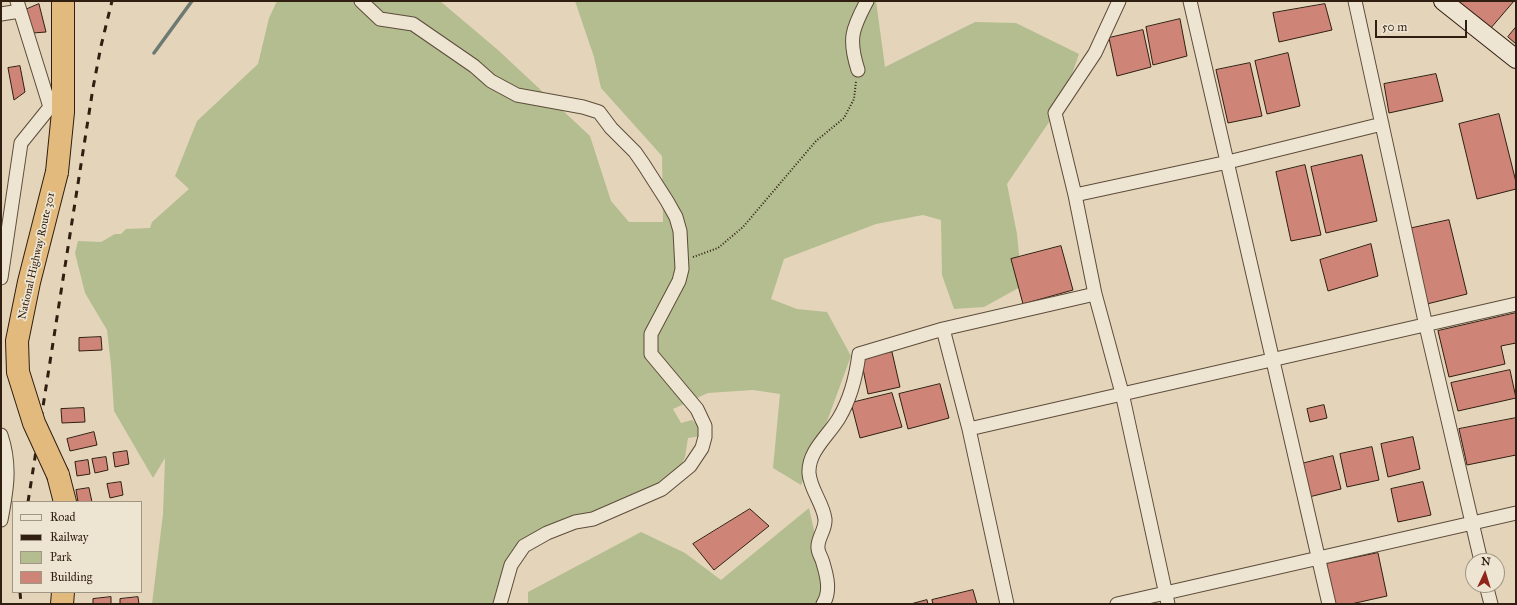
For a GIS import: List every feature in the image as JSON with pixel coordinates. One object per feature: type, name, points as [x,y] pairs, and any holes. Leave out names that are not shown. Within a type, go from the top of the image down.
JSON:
[{"type":"highway","name":"National Highway Route 301","points":[[63,1],[57,109],[57,172],[29,282],[18,333],[18,372],[34,423],[58,475],[65,501]]},
{"type":"highway","points":[[62,604],[63,593]]},
{"type":"street","points":[[362,1],[380,19],[413,24],[474,66],[491,82],[517,95],[583,107],[599,112],[611,128],[635,152],[667,201],[676,217],[680,231],[682,260],[679,281],[651,334],[651,354],[697,409],[705,426],[705,437],[702,448],[690,466],[662,489],[593,519],[575,522],[547,533],[524,546],[511,565],[500,604]]},
{"type":"street","points":[[858,70],[851,50],[854,25],[867,1]]},
{"type":"street","points":[[1119,1],[1095,53],[1055,113],[1075,195],[1095,294],[1122,393],[1166,598]]},
{"type":"street","points":[[1190,1],[1329,604]]},
{"type":"street","points":[[1355,1],[1426,326],[1479,553]]},
{"type":"street","points":[[1443,1],[1516,59]]},
{"type":"street","points":[[1,14],[18,6],[57,109],[20,143],[1,278]]},
{"type":"street","points":[[1075,195],[1228,162],[1382,124]]},
{"type":"street","points":[[823,604],[827,598],[828,586],[818,549],[818,541],[823,532],[825,520],[810,482],[810,462],[814,452],[840,417],[852,392],[859,354],[943,329],[1095,294]]},
{"type":"street","points":[[968,429],[1272,359],[1426,326],[1516,304]]},
{"type":"street","points":[[943,329],[968,429],[1006,604]]},
{"type":"street","points":[[1,435],[7,453],[8,475],[1,520]]},
{"type":"street","points":[[1117,604],[1166,598],[1318,557],[1473,524],[1516,513]]},
{"type":"street","points":[[1488,593],[1491,604]]},
{"type":"path","points":[[682,260],[718,248],[743,227],[816,141],[844,118],[854,99],[858,70]]},
{"type":"green space","points":[[277,1],[440,1],[498,50],[590,136],[611,201],[629,222],[663,222],[662,156],[601,88],[594,57],[575,1],[876,1],[885,67],[975,22],[1016,23],[1079,54],[1062,103],[1007,184],[1017,234],[1022,286],[984,307],[954,309],[942,275],[941,220],[923,215],[876,224],[784,259],[771,299],[797,309],[827,312],[851,356],[819,443],[801,485],[773,468],[780,394],[753,390],[708,393],[673,409],[681,423],[692,420],[708,435],[688,438],[685,457],[678,473],[626,502],[542,530],[504,586],[496,591],[493,604],[152,604],[163,514],[165,458],[153,478],[114,411],[107,330],[85,293],[75,253],[78,241],[101,242],[115,234],[121,234],[126,229],[150,228],[152,222],[189,189],[175,176],[197,121],[258,64],[269,18]]},
{"type":"green space","points":[[809,508],[825,580],[820,604],[528,604],[528,592],[641,532],[685,553],[721,580]]},
{"type":"building","points":[[1457,1],[1514,1],[1490,29]]},
{"type":"building","points":[[39,4],[46,32],[33,33],[25,10]]},
{"type":"building","points":[[1325,4],[1332,30],[1279,42],[1273,13]]},
{"type":"building","points":[[1180,19],[1187,56],[1153,65],[1146,27]]},
{"type":"building","points":[[1516,27],[1516,44],[1508,37]]},
{"type":"building","points":[[1143,30],[1151,67],[1117,76],[1109,38]]},
{"type":"building","points":[[1288,53],[1300,106],[1267,114],[1255,61]]},
{"type":"building","points":[[1250,63],[1262,116],[1228,123],[1216,70]]},
{"type":"building","points":[[20,66],[25,92],[14,100],[8,68]]},
{"type":"building","points":[[1436,74],[1443,101],[1389,113],[1384,84]]},
{"type":"building","points":[[1499,114],[1516,182],[1516,189],[1477,199],[1459,124]]},
{"type":"building","points":[[1362,155],[1377,221],[1326,233],[1311,167]]},
{"type":"building","points":[[1305,165],[1321,235],[1291,241],[1276,172]]},
{"type":"building","points":[[1449,220],[1467,294],[1427,304],[1408,229]]},
{"type":"building","points":[[1371,244],[1378,276],[1328,291],[1320,260]]},
{"type":"building","points":[[1061,246],[1073,290],[1023,304],[1011,259]]},
{"type":"building","points":[[1516,313],[1516,343],[1501,346],[1505,364],[1449,377],[1438,331]]},
{"type":"building","points":[[101,337],[102,350],[79,351],[79,338]]},
{"type":"building","points":[[892,352],[900,387],[868,394],[861,359]]},
{"type":"building","points":[[1510,370],[1516,398],[1458,411],[1451,383]]},
{"type":"building","points":[[940,384],[949,418],[908,429],[899,394]]},
{"type":"building","points":[[892,393],[902,427],[860,438],[851,403]]},
{"type":"building","points":[[1324,405],[1327,418],[1310,422],[1307,409]]},
{"type":"building","points":[[84,408],[85,422],[62,423],[61,409]]},
{"type":"building","points":[[1516,418],[1516,455],[1467,465],[1459,429]]},
{"type":"building","points":[[94,432],[97,445],[70,451],[67,439]]},
{"type":"building","points":[[1413,437],[1420,469],[1388,477],[1381,444]]},
{"type":"building","points":[[1372,447],[1379,480],[1347,487],[1340,454]]},
{"type":"building","points":[[127,451],[129,464],[115,467],[113,453]]},
{"type":"building","points":[[1333,456],[1341,489],[1309,497],[1301,464]]},
{"type":"building","points":[[106,457],[108,470],[95,473],[92,459]]},
{"type":"building","points":[[88,460],[90,474],[77,476],[75,462]]},
{"type":"building","points":[[121,482],[123,495],[110,498],[107,484]]},
{"type":"building","points":[[1423,482],[1431,515],[1398,522],[1391,489]]},
{"type":"building","points":[[89,488],[92,501],[78,501],[76,490]]},
{"type":"building","points":[[750,509],[769,526],[714,570],[693,544]]},
{"type":"building","points":[[1378,553],[1387,596],[1351,604],[1334,604],[1325,564]]},
{"type":"building","points":[[973,590],[977,604],[933,604],[932,600]]},
{"type":"building","points":[[111,597],[111,604],[93,604],[93,599]]},
{"type":"building","points":[[138,597],[139,604],[120,604],[120,599]]},
{"type":"building","points":[[927,600],[928,604],[911,604]]},
{"type":"waterway","points":[[154,53],[192,1]]},
{"type":"railway","points":[[28,501],[93,88],[112,1]]},
{"type":"railway","points":[[20,593],[21,604]]}]
